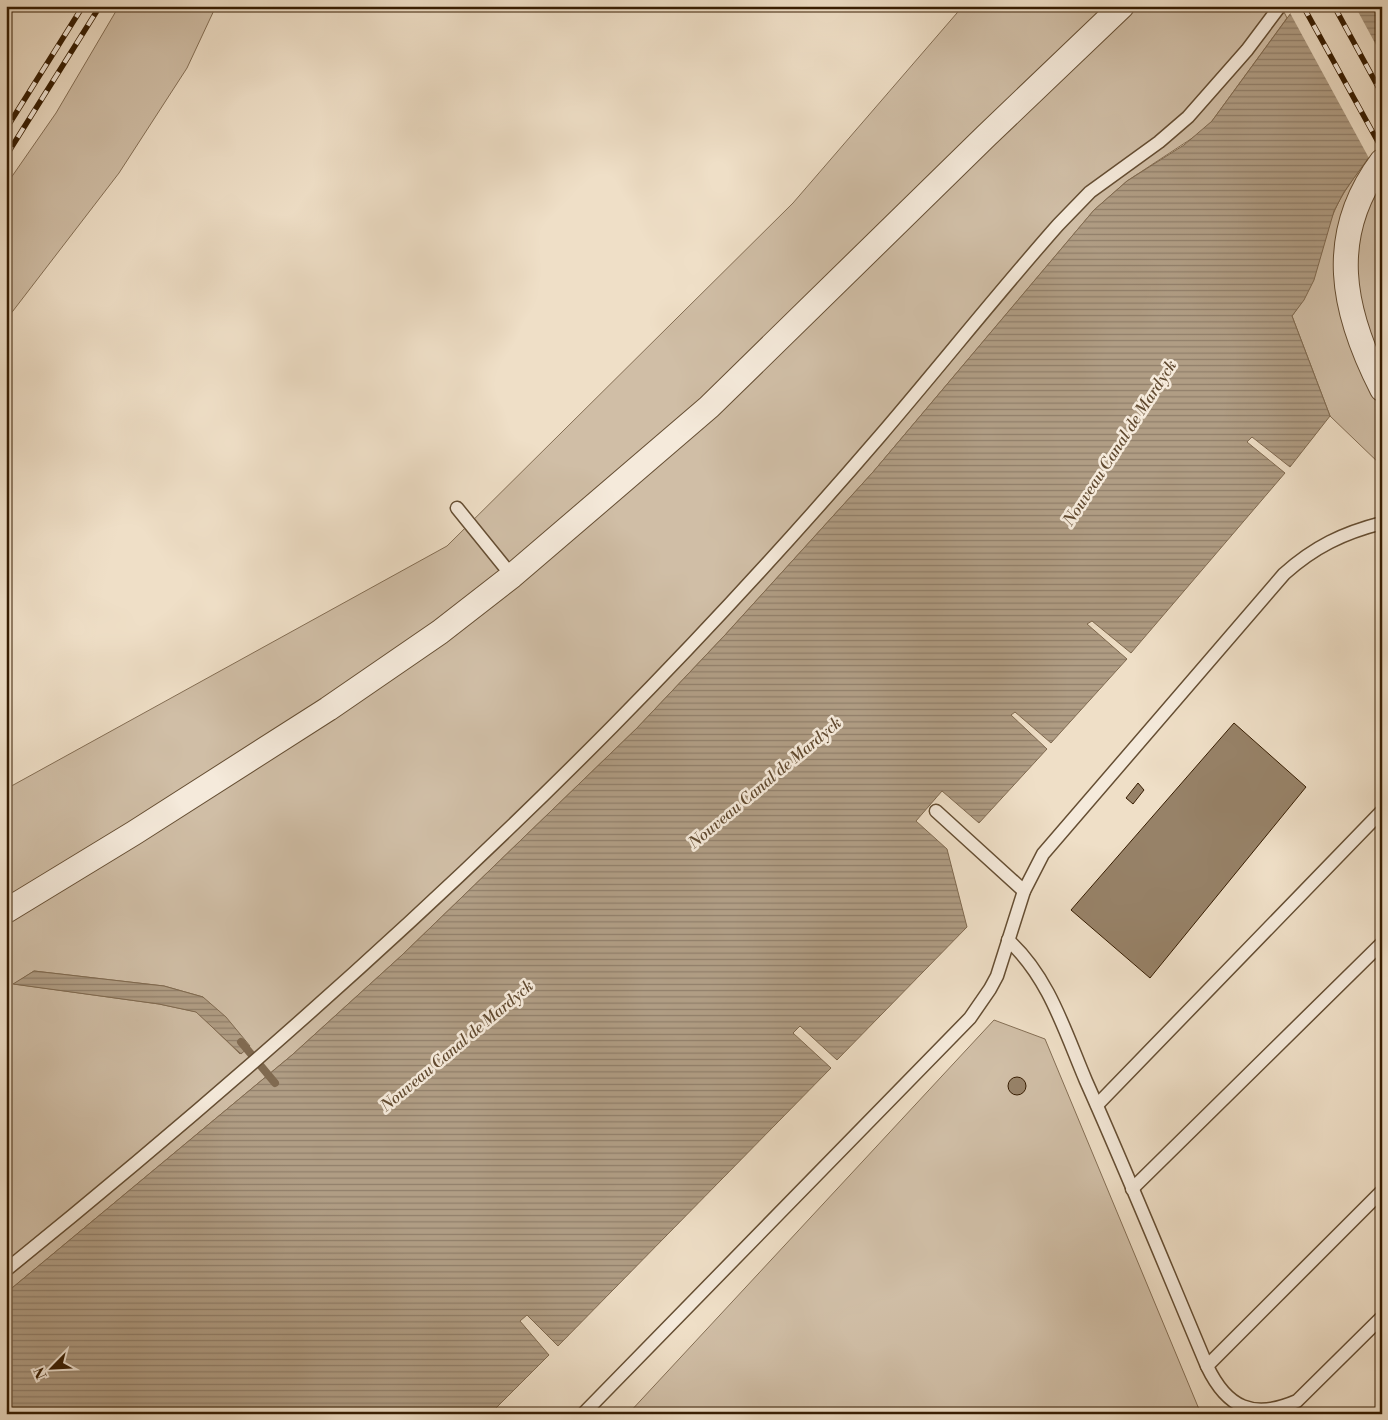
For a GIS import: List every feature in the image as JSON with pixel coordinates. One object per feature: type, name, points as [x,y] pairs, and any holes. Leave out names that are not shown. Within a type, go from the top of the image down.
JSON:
[{"type":"street","points":[[6,911],[134,833],[328,709],[440,632],[512,576],[709,407],[1122,6]]},
{"type":"street","points":[[1382,162],[1361,192],[1354,209],[1347,241],[1345,275],[1346,292],[1355,327],[1382,390]]},
{"type":"lane","points":[[6,1270],[116,1181],[269,1050],[426,908],[610,729],[757,574],[852,468],[1058,226],[1090,192],[1159,142],[1188,117],[1241,57],[1280,6]]},
{"type":"lane","points":[[457,508],[512,576]]},
{"type":"lane","points":[[583,1414],[970,1018],[990,990],[1024,891],[1035,868],[1055,838],[1284,574],[1313,550],[1329,541],[1382,523]]},
{"type":"lane","points":[[936,811],[1024,891]]},
{"type":"lane","points":[[1097,1105],[1382,811]]},
{"type":"lane","points":[[1008,940],[1026,956],[1041,978],[1097,1105],[1207,1366],[1220,1390],[1235,1405],[1252,1410],[1280,1408],[1306,1394],[1382,1317]]},
{"type":"lane","points":[[1132,1189],[1382,943]]},
{"type":"lane","points":[[1207,1366],[1382,1191]]},
{"type":"shaded area","points":[[119,6],[216,6],[187,68],[119,173],[6,320],[6,185],[56,113]]},
{"type":"shaded area","points":[[963,6],[1281,6],[1287,18],[1212,121],[1200,133],[1127,181],[1094,210],[873,472],[725,635],[637,728],[401,956],[292,1055],[6,1293],[6,789],[447,546],[793,203]],"holes":[[[34,971],[164,986],[203,997],[240,1054],[197,1012],[159,1004],[14,984]]]},
{"type":"shaded area","points":[[1362,166],[1382,193],[1382,466],[1330,416],[1292,316],[1306,292],[1337,206]]},
{"type":"shaded area","points":[[994,1020],[1045,1039],[1201,1414],[628,1414]]},
{"type":"water","name":"Nouveau Canal de Mardyck","points":[[1296,6],[1382,6],[1382,139],[1344,192],[1334,211],[1314,280],[1304,300],[1292,316],[1330,416],[1290,467],[1252,437],[1247,442],[1285,473],[1131,653],[1092,621],[1087,624],[1127,659],[1051,743],[1015,712],[1011,715],[1047,749],[979,823],[942,791],[916,821],[947,849],[967,927],[837,1060],[800,1026],[793,1033],[831,1068],[558,1346],[527,1315],[520,1321],[549,1355],[490,1414],[6,1414],[6,1293],[292,1055],[401,956],[637,728],[725,635],[873,472],[1094,210],[1127,181],[1184,145],[1212,121]]},
{"type":"water","points":[[34,971],[164,986],[203,997],[226,1017],[250,1046],[241,1054],[196,1012],[159,1004],[13,984]]},
{"type":"pier","points":[[1293,6],[1355,6],[1382,56],[1382,143],[1370,160],[1289,11]]},
{"type":"building","points":[[1234,723],[1306,787],[1150,978],[1071,910]]},
{"type":"building","points":[[1138,783],[1144,790],[1133,804],[1126,798]]},
{"type":"building","points":[[1013,1077],[1021,1077],[1026,1082],[1024,1093],[1013,1095],[1008,1090],[1008,1082]]},
{"type":"waterway","points":[[241,1042],[275,1083]]},
{"type":"railway","points":[[6,129],[83,6]]},
{"type":"railway","points":[[6,156],[100,6]]},
{"type":"railway","points":[[1303,6],[1382,149]]},
{"type":"railway","points":[[1334,6],[1382,94]]}]
